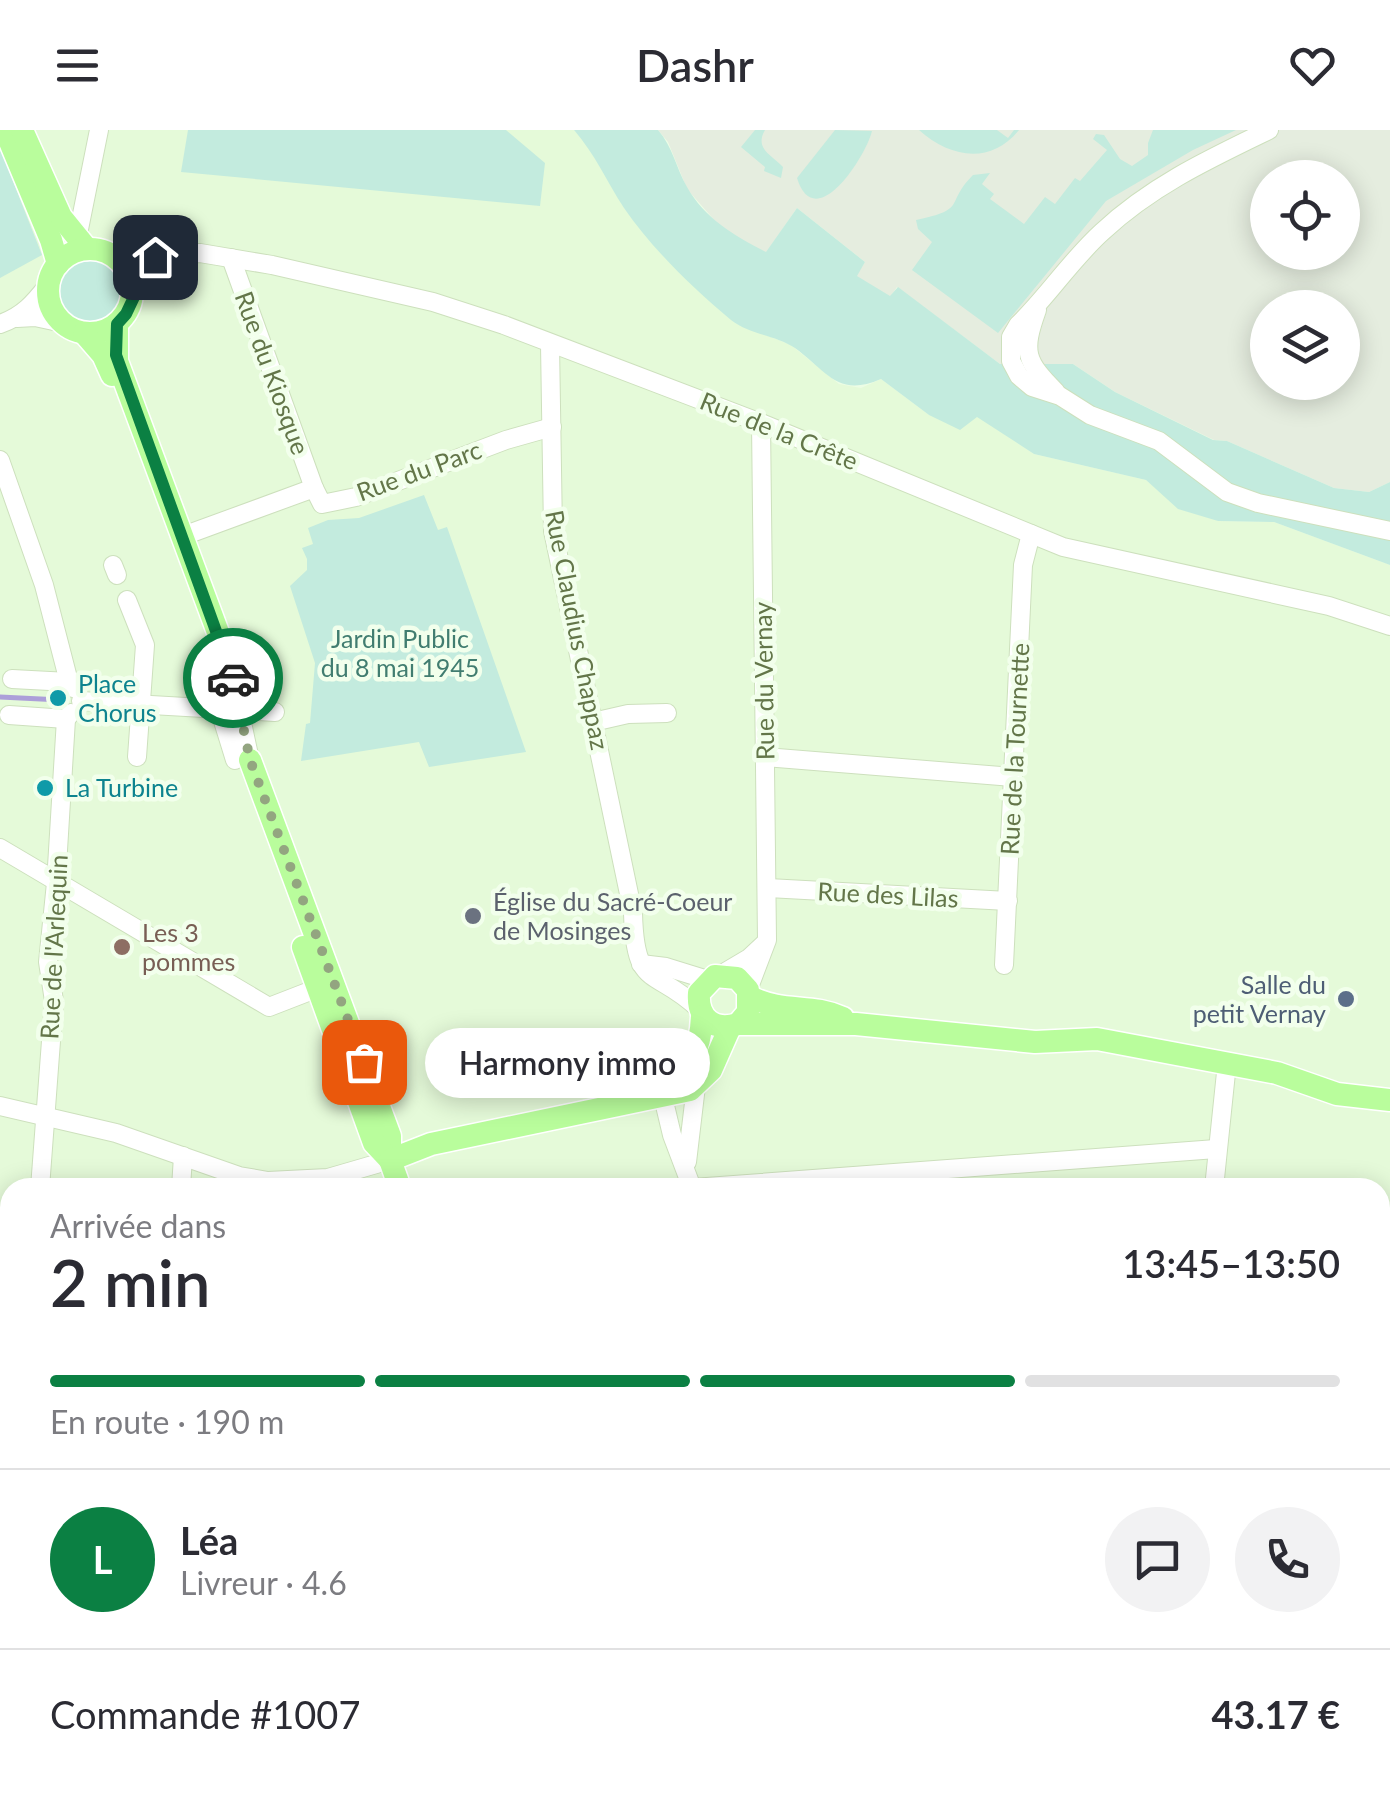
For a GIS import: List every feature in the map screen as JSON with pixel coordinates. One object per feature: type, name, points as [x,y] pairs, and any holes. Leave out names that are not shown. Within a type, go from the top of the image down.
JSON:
[{"type":"main road","points":[[4,130],[51,240],[52,310],[110,367],[222,662]]},
{"type":"main road","points":[[22,130],[60,218],[82,244],[116,258],[129,274],[133,294],[126,314],[117,324],[102,332],[73,328]]},
{"type":"main road","points":[[53,274],[82,244]]},
{"type":"main road","points":[[117,324],[117,361],[184,536],[222,662]]},
{"type":"main road","points":[[243,760],[318,988],[374,1142],[390,1160]]},
{"type":"main road","points":[[243,760],[390,1136],[390,1160],[396,1178]]},
{"type":"main road","points":[[662,1093],[677,1083],[691,1063],[701,1037],[699,993],[715,977],[738,978],[749,993],[777,1008],[818,1009],[856,1024]]},
{"type":"main road","points":[[390,1160],[431,1144],[696,1086],[711,1070],[734,1025],[748,1012],[749,993]]},
{"type":"main road","points":[[701,1012],[715,1026],[856,1024],[1019,1041],[1097,1040],[1297,1078],[1337,1094],[1390,1100]]},
{"type":"street","points":[[82,244],[99,130]]},
{"type":"street","points":[[1269,130],[1185,171],[1100,234],[1018,326],[1009,350],[1019,376],[1032,387],[1159,441],[1228,492],[1258,503],[1390,531]]},
{"type":"street","name":"Rue de la Crête","points":[[116,258],[192,253],[231,258],[433,302],[504,324],[762,423],[1031,534],[1106,558],[1329,606],[1390,626]]},
{"type":"street","points":[[133,294],[166,256]]},
{"type":"street","name":"Rue du Kiosque","points":[[231,258],[314,488]]},
{"type":"street","points":[[8,321],[32,306],[53,274]]},
{"type":"street","points":[[8,321],[36,317],[73,328]]},
{"type":"street","name":"Rue Claudius Chappaz","points":[[550,344],[553,530],[641,964]]},
{"type":"street","name":"Rue du Vernay","points":[[749,993],[767,940],[762,423]]},
{"type":"street","name":"Rue du Parc","points":[[314,488],[322,504],[356,497],[552,426]]},
{"type":"street","points":[[0,460],[44,584],[68,682],[81,701]]},
{"type":"street","points":[[184,536],[314,488]]},
{"type":"street","name":"Rue de la Tournette","points":[[1004,965],[1023,565],[1031,534]]},
{"type":"street","points":[[127,600],[144,645],[137,757]]},
{"type":"street","points":[[222,662],[243,760]]},
{"type":"street","points":[[12,679],[68,682]]},
{"type":"street","points":[[81,701],[275,712]]},
{"type":"street","points":[[9,716],[66,720],[81,701]]},
{"type":"street","points":[[593,722],[628,714],[668,713]]},
{"type":"street","name":"Rue de l'Arlequin","points":[[41,1178],[54,1000],[48,962],[66,720]]},
{"type":"street","points":[[766,757],[1013,777]]},
{"type":"street","points":[[0,848],[268,1007],[318,988]]},
{"type":"street","name":"Rue des Lilas","points":[[768,888],[1008,901]]},
{"type":"street","name":"Rue Claudius Chappaz","points":[[632,913],[644,940],[666,967]]},
{"type":"street","points":[[641,964],[715,977],[750,958],[767,940]]},
{"type":"street","points":[[641,964],[652,979],[676,991],[701,1012]]},
{"type":"street","points":[[1215,1178],[1226,1063]]},
{"type":"street","points":[[687,1168],[696,1086]]},
{"type":"street","points":[[662,1093],[672,1136],[690,1178]]},
{"type":"street","points":[[0,1106],[116,1133],[251,1178]]},
{"type":"street","points":[[826,1178],[1216,1149]]},
{"type":"street","points":[[181,1178],[183,1156]]},
{"type":"street","points":[[334,1178],[390,1160]]},
{"type":"shaded area","points":[[0,130],[574,130],[589,147],[625,209],[663,256],[735,323],[791,345],[839,384],[861,388],[881,379],[929,415],[977,416],[1034,454],[1146,480],[1160,492],[1218,521],[1274,522],[1390,565],[1390,1178],[0,1178]]},
{"type":"shaded area","points":[[658,130],[1390,130],[1390,482],[1369,492],[1334,488],[1227,441],[1214,440],[1115,392],[1073,364],[1000,364],[897,287],[890,297],[856,276],[865,262],[797,208],[766,253],[723,230],[687,189],[668,142]]},
{"type":"green space","points":[[188,130],[506,130],[545,163],[540,206],[181,172]]},
{"type":"green space","points":[[574,130],[658,130],[694,198],[732,233],[766,252],[797,208],[865,262],[857,276],[890,296],[898,287],[1000,364],[1073,364],[1115,392],[1213,440],[1227,441],[1334,488],[1369,492],[1390,482],[1390,565],[1274,522],[1218,521],[1178,509],[1146,480],[1034,454],[977,417],[960,430],[929,415],[881,379],[866,384],[843,384],[788,344],[731,320],[688,281],[635,224]]},
{"type":"green space","points":[[755,130],[765,130],[763,147],[783,167],[781,178],[764,171],[765,167],[741,147]]},
{"type":"green space","points":[[835,130],[872,131],[860,157],[839,186],[815,199],[805,194],[797,178]]},
{"type":"green space","points":[[919,130],[997,130],[1008,138],[1019,130],[996,149],[970,154],[944,147]]},
{"type":"green space","points":[[1153,130],[1236,130],[1193,150],[1106,201],[998,333],[912,270],[932,242],[918,229],[916,220],[950,209],[973,175],[990,173],[982,184],[994,194],[990,199],[1024,224],[1045,197],[1055,204],[1075,178],[1080,181],[1107,150],[1093,139],[1096,134],[1104,135],[1120,159],[1132,166],[1148,155]]},
{"type":"green space","points":[[0,148],[42,255],[0,278]]},
{"type":"green space","points":[[91,258],[114,267],[123,290],[114,313],[91,322],[68,313],[59,290],[68,267]]},
{"type":"green space","name":"Jardin Public du 8 mai 1945","points":[[424,495],[438,530],[447,527],[526,752],[429,767],[419,742],[301,761],[306,724],[310,723],[315,663],[290,586],[307,570],[302,548],[313,544],[308,528],[328,520],[359,518]]},
{"type":"waterway","points":[[0,697],[61,700]]},
{"type":"way so far","points":[[233,678],[250,760],[364,1062]]},
{"type":"place","name":"Place Chorus","points":[[58,698]]},
{"type":"place","name":"La Turbine","points":[[45,788]]},
{"type":"place","name":"Église du Sacré-Coeur de Mosinges","points":[[473,916]]},
{"type":"place","name":"Les 3 pommes","points":[[122,947]]},
{"type":"place","name":"Salle du petit Vernay","points":[[1346,999]]},
{"type":"place","name":"Harmony immo","points":[[364,1062]]},
{"type":"route","points":[[155,257],[166,256],[143,278],[117,324],[117,361],[233,678]]}]
